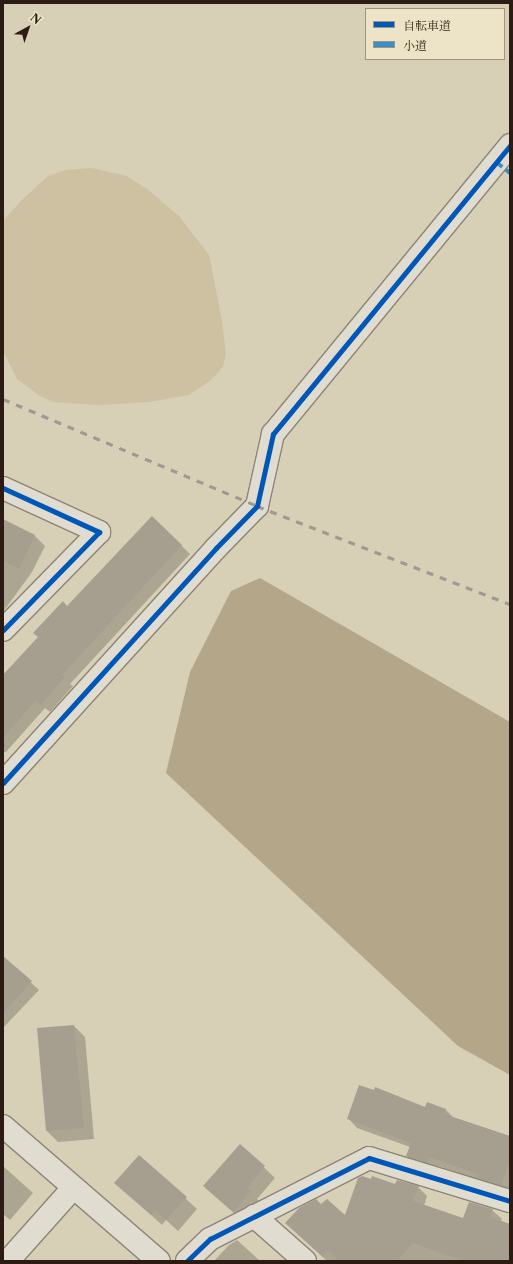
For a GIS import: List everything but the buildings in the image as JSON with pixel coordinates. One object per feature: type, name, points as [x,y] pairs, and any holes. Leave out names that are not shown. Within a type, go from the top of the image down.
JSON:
[{"type":"street","points":[[3,783],[216,548],[257,506],[273,434],[510,145]]},
{"type":"street","points":[[3,488],[98,532],[3,630]]},
{"type":"street","points":[[3,1126],[160,1261]]},
{"type":"street","points":[[187,1261],[210,1239],[369,1158],[510,1201]]},
{"type":"street","points":[[8,1261],[74,1188]]},
{"type":"street","points":[[254,1216],[305,1261]]},
{"type":"shaded area","points":[[92,168],[127,176],[147,189],[179,216],[209,255],[222,321],[226,354],[223,366],[218,373],[211,380],[189,395],[149,402],[98,405],[53,402],[40,396],[17,379],[4,353],[3,221],[21,201],[48,176],[65,170]]},
{"type":"shaded area","points":[[260,578],[510,722],[510,1075],[458,1046],[166,773],[190,672],[231,591]]},
{"type":"railway","points":[[3,399],[257,506],[510,604]]},
{"type":"marked path","points":[[496,162],[510,173]]},
{"type":"cycle path","points":[[3,783],[216,548],[257,506],[273,434],[510,145]]},
{"type":"cycle path","points":[[3,488],[99,532],[3,630]]},
{"type":"cycle path","points":[[187,1261],[210,1239],[369,1158],[510,1201]]}]
